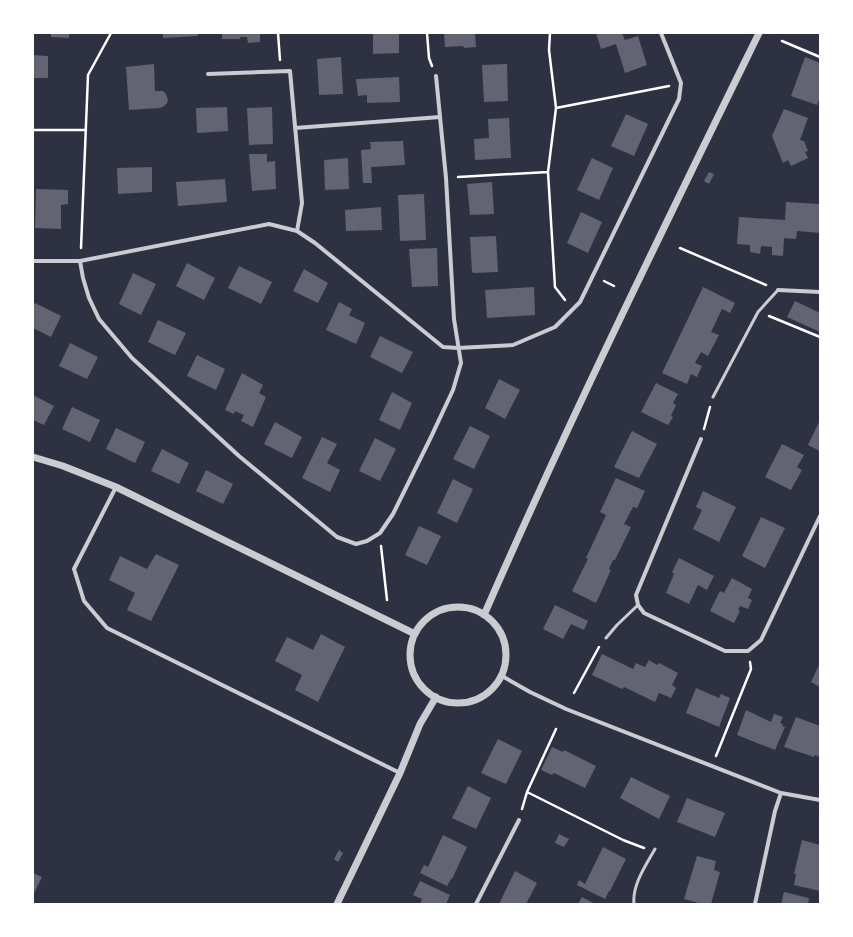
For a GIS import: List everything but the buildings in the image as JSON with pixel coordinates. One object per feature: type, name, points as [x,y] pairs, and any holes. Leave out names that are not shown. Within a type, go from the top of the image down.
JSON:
[{"type":"street","points":[[33,261],[80,261],[268,224],[297,231],[315,243],[443,347],[458,348],[513,345],[555,328],[580,302],[679,98],[680,84],[661,33]]},
{"type":"street","points":[[484,615],[534,503],[614,333],[759,33]]},
{"type":"street","points":[[208,74],[280,70],[290,71],[302,203],[297,231]]},
{"type":"street","points":[[80,261],[82,278],[99,319],[132,358],[239,456],[337,537],[356,544],[367,541],[380,533],[393,514],[453,390],[461,363],[454,319],[446,178],[436,76]]},
{"type":"street","points":[[295,128],[440,117]]},
{"type":"street","points":[[778,290],[820,292]]},
{"type":"street","points":[[701,439],[636,595],[638,605],[644,613],[725,651],[748,651],[761,640],[820,516]]},
{"type":"street","points":[[33,457],[63,466],[116,487],[415,634]]},
{"type":"street","points":[[116,487],[74,568],[84,601],[107,628],[400,773]]},
{"type":"street","points":[[454,607],[470,608],[484,615],[495,624],[502,635],[506,649],[506,663],[502,676],[493,688],[481,697],[466,702],[451,702],[436,697],[424,689],[416,676],[411,662],[411,648],[415,634],[425,620],[438,611],[454,607]]},
{"type":"street","points":[[502,676],[530,692],[566,709],[781,793],[820,800]]},
{"type":"street","points":[[337,904],[400,773],[420,724],[436,697]]},
{"type":"street","points":[[755,904],[775,811],[781,793]]},
{"type":"street","points":[[476,904],[519,820]]},
{"type":"lane","points":[[713,396],[758,312],[778,290]]},
{"type":"lane","points":[[606,638],[638,605]]},
{"type":"lane","points":[[634,904],[633,897],[639,880],[654,850]]},
{"type":"path","points":[[80,261],[88,75],[111,33]]},
{"type":"path","points":[[278,33],[280,70]]},
{"type":"path","points":[[427,33],[429,58],[436,76]]},
{"type":"path","points":[[550,33],[549,50],[556,108],[548,172],[555,287],[573,310]]},
{"type":"path","points":[[782,41],[820,58]]},
{"type":"path","points":[[556,108],[680,84]]},
{"type":"path","points":[[33,130],[86,130]]},
{"type":"path","points":[[446,178],[548,172]]},
{"type":"path","points":[[680,248],[778,290]]},
{"type":"path","points":[[601,280],[614,286]]},
{"type":"path","points":[[758,312],[820,337]]},
{"type":"path","points":[[701,439],[713,396]]},
{"type":"path","points":[[380,533],[387,600]]},
{"type":"path","points":[[574,694],[596,651],[606,638]]},
{"type":"path","points":[[712,766],[751,669],[748,651]]},
{"type":"path","points":[[519,820],[527,792],[556,729]]},
{"type":"path","points":[[527,792],[623,840],[654,850]]}]
